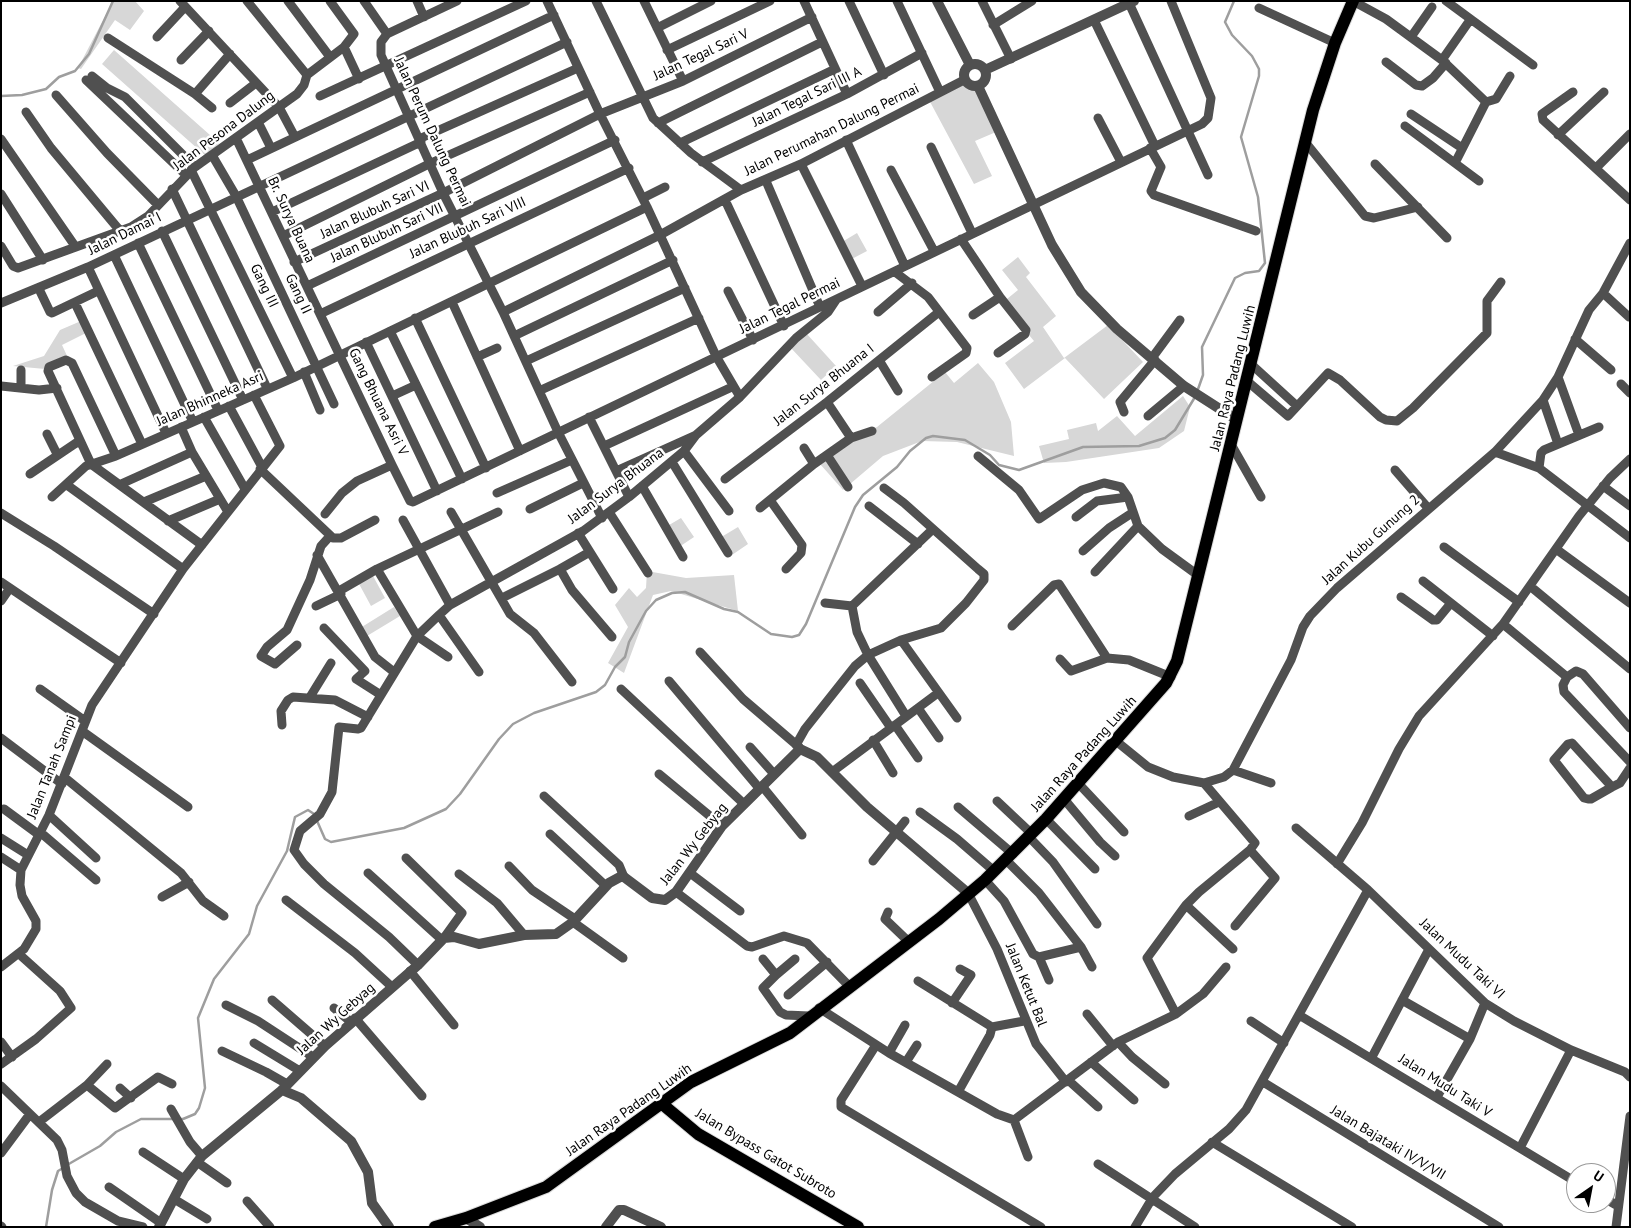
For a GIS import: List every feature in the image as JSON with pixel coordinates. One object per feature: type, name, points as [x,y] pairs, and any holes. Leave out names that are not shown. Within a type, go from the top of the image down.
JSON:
[{"type":"main road","name":"Jalan Raya Padang Luwih","points":[[435,1227],[466,1218],[546,1187],[691,1082],[790,1033],[814,1012],[909,942],[990,876],[1046,819],[1171,677],[1177,661],[1232,446],[1313,110],[1335,43],[1353,1]]},
{"type":"main road","name":"Jalan Bypass Gatot Subroto","points":[[662,1103],[698,1134],[858,1227]]},
{"type":"street","points":[[246,1],[307,76]]},
{"type":"street","points":[[288,1],[330,57]]},
{"type":"street","points":[[330,1],[354,34],[344,47],[359,79]]},
{"type":"street","points":[[364,1],[387,34],[424,17],[446,3],[457,1]]},
{"type":"street","points":[[417,1],[424,17]]},
{"type":"street","points":[[320,96],[526,1]]},
{"type":"street","points":[[547,1],[600,114],[615,140],[673,260],[716,356],[732,387],[740,397]]},
{"type":"street","name":"Jalan Perumahan Dalung Permai","points":[[596,1],[649,112],[658,123],[702,162],[741,190],[766,181],[801,164],[964,80]]},
{"type":"street","points":[[657,28],[711,1]]},
{"type":"street","points":[[667,50],[770,1]]},
{"type":"street","points":[[804,1],[847,94]]},
{"type":"street","points":[[849,1],[884,74]]},
{"type":"street","points":[[897,1],[940,92]]},
{"type":"street","points":[[937,1],[970,65]]},
{"type":"street","points":[[982,1],[1011,59]]},
{"type":"street","points":[[993,25],[1031,1]]},
{"type":"street","name":"Jalan Tegal Permai","points":[[412,502],[716,356],[784,326],[862,286],[1189,131],[1206,121],[1210,98],[1171,1]]},
{"type":"street","points":[[1353,1],[1412,37],[1444,61],[1486,102]]},
{"type":"street","points":[[1446,1],[1533,66]]},
{"type":"street","points":[[646,2],[683,81]]},
{"type":"street","points":[[985,70],[1131,2],[1208,175]]},
{"type":"street","points":[[157,37],[183,4],[279,107],[295,138]]},
{"type":"street","points":[[1412,37],[1432,7]]},
{"type":"street","points":[[1259,8],[1335,43]]},
{"type":"street","points":[[248,160],[554,15]]},
{"type":"street","name":"Jalan Tegal Sari V","points":[[600,114],[683,81],[812,17]]},
{"type":"street","points":[[1094,20],[1161,167],[1151,191],[1154,194],[1256,231]]},
{"type":"street","points":[[1386,62],[1416,85],[1422,86],[1429,82],[1470,20]]},
{"type":"street","points":[[181,60],[208,31]]},
{"type":"street","name":"Jalan Perum Dalung Permai","points":[[387,34],[380,48],[395,90],[431,163],[443,193],[503,312],[558,432]]},
{"type":"street","points":[[108,38],[195,94],[212,108]]},
{"type":"street","name":"Jalan Damai I","points":[[1,303],[88,267],[186,219],[567,42]]},
{"type":"street","points":[[658,123],[822,42]]},
{"type":"street","name":"Jalan Pesona Dalung","points":[[1,246],[15,267],[43,260],[75,246],[121,232],[148,216],[191,171],[300,90],[307,76],[344,47]]},
{"type":"street","name":"Jalan Tegal Sari III A","points":[[702,162],[847,94],[922,53]]},
{"type":"street","points":[[195,94],[230,54]]},
{"type":"street","points":[[978,64],[985,70],[986,80],[978,86],[968,85],[964,80],[964,71],[970,65],[978,64]]},
{"type":"street","points":[[272,212],[578,68]]},
{"type":"street","points":[[680,143],[835,69]]},
{"type":"street","points":[[1455,163],[1486,102],[1496,99],[1510,76]]},
{"type":"street","points":[[89,78],[125,97],[191,171],[89,78]]},
{"type":"street","points":[[230,103],[256,82]]},
{"type":"street","points":[[978,86],[1052,245],[1081,292],[1117,329],[1184,386],[1237,420]]},
{"type":"street","points":[[283,236],[431,163],[590,92]]},
{"type":"street","points":[[1573,92],[1542,114],[1543,120],[1597,167],[1630,200]]},
{"type":"street","points":[[1558,135],[1604,92]]},
{"type":"street","points":[[56,96],[107,153],[158,205]]},
{"type":"street","points":[[26,112],[51,148],[121,232]]},
{"type":"street","name":"Jalan Blubuh Sari VI","points":[[294,262],[443,193],[600,114]]},
{"type":"street","points":[[1411,114],[1462,148]]},
{"type":"street","points":[[1098,118],[1121,162]]},
{"type":"street","points":[[258,122],[271,148]]},
{"type":"street","points":[[1405,126],[1479,181]]},
{"type":"street","points":[[1597,167],[1630,134]]},
{"type":"street","name":"Br. Surya Buana","points":[[236,138],[320,314]]},
{"type":"street","points":[[1,139],[75,246]]},
{"type":"street","name":"Jalan Blubuh Sari VII","points":[[306,286],[615,140]]},
{"type":"street","points":[[846,140],[905,266]]},
{"type":"street","points":[[1306,143],[1365,216],[1374,218],[1418,207]]},
{"type":"street","points":[[931,147],[972,233]]},
{"type":"street","name":"Gang II","points":[[212,155],[236,196],[334,404]]},
{"type":"street","points":[[801,164],[862,286]]},
{"type":"street","points":[[1375,164],[1447,238]]},
{"type":"street","name":"Jalan Blubuh Sari VIII","points":[[320,314],[628,168]]},
{"type":"street","points":[[891,170],[934,252]]},
{"type":"street","name":"Gang III","points":[[191,171],[211,208],[293,378]]},
{"type":"street","points":[[766,181],[820,307]]},
{"type":"street","points":[[643,198],[665,187]]},
{"type":"street","points":[[172,189],[267,388]]},
{"type":"street","points":[[503,312],[660,235],[741,190]]},
{"type":"street","points":[[1,194],[43,260]]},
{"type":"street","points":[[725,200],[784,326]]},
{"type":"street","points":[[339,354],[452,302],[647,207]]},
{"type":"street","points":[[162,231],[243,400]]},
{"type":"street","points":[[961,239],[1026,332],[998,353]]},
{"type":"street","points":[[138,243],[218,410]]},
{"type":"street","name":"Jalan Kubu Gunung 2","points":[[1233,770],[1291,660],[1303,627],[1310,616],[1330,594],[1495,452],[1543,400],[1558,377],[1589,310],[1602,292],[1630,243]]},
{"type":"street","points":[[114,255],[193,422]]},
{"type":"street","points":[[514,336],[673,260]]},
{"type":"street","points":[[88,267],[166,433]]},
{"type":"street","points":[[895,272],[928,297],[967,350],[932,377]]},
{"type":"street","points":[[1247,381],[1288,416],[1328,374],[1340,380],[1380,417],[1392,422],[1402,418],[1487,333],[1487,301],[1501,282]]},
{"type":"street","points":[[878,312],[912,283]]},
{"type":"street","points":[[526,361],[685,288]]},
{"type":"street","points":[[38,289],[51,313],[98,291]]},
{"type":"street","points":[[728,291],[753,340]]},
{"type":"street","points":[[1602,292],[1629,317]]},
{"type":"street","points":[[973,315],[1000,297]]},
{"type":"street","name":"Jalan Surya Bhuana","points":[[368,717],[417,636],[450,605],[578,533],[629,497],[684,451],[696,435],[740,397],[796,338],[831,309],[836,300]]},
{"type":"street","points":[[452,302],[520,451]]},
{"type":"street","points":[[75,303],[142,444]]},
{"type":"street","name":"Jalan Surya Bhuana I","points":[[725,479],[880,360],[939,312]]},
{"type":"street","name":"Gang Bhuana Asri V","points":[[320,314],[392,465],[412,502]]},
{"type":"street","points":[[414,318],[486,468]]},
{"type":"street","points":[[540,390],[698,318]]},
{"type":"street","points":[[1124,412],[1120,402],[1180,320]]},
{"type":"street","points":[[390,331],[462,479]]},
{"type":"street","points":[[1575,339],[1610,370]]},
{"type":"street","points":[[366,342],[437,491]]},
{"type":"street","points":[[477,357],[498,348]]},
{"type":"street","name":"Jalan Bhinneka Asri","points":[[90,464],[116,456],[293,378],[339,354]]},
{"type":"street","points":[[116,456],[72,363],[68,360],[48,368],[90,464],[121,484],[202,545]]},
{"type":"street","points":[[880,360],[898,391]]},
{"type":"street","points":[[1252,365],[1297,406]]},
{"type":"street","points":[[21,370],[21,387]]},
{"type":"street","points":[[304,372],[320,410]]},
{"type":"street","points":[[1558,377],[1580,435]]},
{"type":"street","points":[[1621,384],[1630,393]]},
{"type":"street","points":[[392,396],[416,385]]},
{"type":"street","points":[[1,386],[39,390],[57,388]]},
{"type":"street","points":[[1148,416],[1184,386]]},
{"type":"street","points":[[604,446],[732,387]]},
{"type":"street","name":"Jalan Tanah Sampi","points":[[19,954],[31,941],[36,929],[36,922],[22,896],[20,885],[22,870],[49,816],[85,721],[100,692],[183,569],[280,445],[254,395]]},
{"type":"street","points":[[1543,400],[1558,444]]},
{"type":"street","points":[[826,402],[851,438]]},
{"type":"street","points":[[229,406],[261,468],[330,536],[339,539],[375,520]]},
{"type":"street","points":[[204,417],[245,488]]},
{"type":"street","points":[[589,417],[629,497]]},
{"type":"street","points":[[181,427],[192,452],[228,512]]},
{"type":"street","points":[[1539,468],[1542,451],[1599,427]]},
{"type":"street","points":[[760,508],[827,454],[851,438],[872,431]]},
{"type":"street","points":[[558,432],[583,482],[648,573]]},
{"type":"street","points":[[47,434],[57,454]]},
{"type":"street","points":[[616,471],[696,435]]},
{"type":"street","points":[[30,474],[57,454],[79,441]]},
{"type":"street","points":[[1232,446],[1261,497]]},
{"type":"street","points":[[804,448],[814,464]]},
{"type":"street","points":[[684,451],[729,511]]},
{"type":"street","points":[[121,484],[192,452]]},
{"type":"street","points":[[1495,452],[1539,468],[1630,538]]},
{"type":"street","points":[[827,454],[848,487]]},
{"type":"street","points":[[978,456],[1019,490],[1039,519],[1082,490],[1104,483],[1121,487],[1128,497],[1138,526],[1162,549],[1199,576]]},
{"type":"street","points":[[1337,864],[1362,823],[1408,733],[1419,716],[1503,624],[1588,505],[1603,486],[1630,459]]},
{"type":"street","points":[[497,494],[572,460]]},
{"type":"street","points":[[672,462],[728,553]]},
{"type":"street","points":[[52,497],[90,464]]},
{"type":"street","points":[[325,514],[342,493],[358,481],[392,465]]},
{"type":"street","points":[[1395,470],[1428,508]]},
{"type":"street","points":[[144,502],[206,476]]},
{"type":"street","points":[[530,509],[583,482]]},
{"type":"street","points":[[67,485],[183,569]]},
{"type":"street","points":[[642,486],[683,558]]},
{"type":"street","points":[[1603,486],[1630,506]]},
{"type":"street","points":[[798,747],[805,729],[839,684],[868,655],[902,640],[941,628],[984,580],[984,574],[884,488]]},
{"type":"street","points":[[1076,517],[1097,501],[1128,497]]},
{"type":"street","points":[[168,521],[220,499]]},
{"type":"street","points":[[770,500],[802,545],[801,553],[786,569]]},
{"type":"street","points":[[869,506],[918,544]]},
{"type":"street","points":[[451,512],[510,614],[534,633],[572,682]]},
{"type":"street","points":[[316,606],[377,569],[498,512]]},
{"type":"street","points":[[1,513],[54,546],[154,614]]},
{"type":"street","points":[[1083,551],[1109,528],[1132,513]]},
{"type":"street","points":[[403,520],[450,605]]},
{"type":"street","points":[[1095,572],[1138,526]]},
{"type":"street","points":[[826,603],[852,606],[933,529]]},
{"type":"street","points":[[578,533],[588,552],[613,589]]},
{"type":"street","points":[[297,645],[274,664],[262,656],[267,647],[287,630],[306,588],[321,546],[330,536]]},
{"type":"street","points":[[1444,547],[1519,602]]},
{"type":"street","points":[[1556,549],[1630,603]]},
{"type":"street","points":[[502,598],[560,569],[588,552]]},
{"type":"street","points":[[317,555],[340,592],[375,657],[394,672]]},
{"type":"street","points":[[377,569],[417,636],[448,657]]},
{"type":"street","points":[[560,569],[572,590],[612,637]]},
{"type":"street","points":[[1423,581],[1493,636]]},
{"type":"street","points":[[1,582],[121,663]]},
{"type":"street","points":[[1012,626],[1054,585],[1059,584],[1107,658]]},
{"type":"street","points":[[1530,586],[1630,669]]},
{"type":"street","points":[[1,601],[10,588]]},
{"type":"street","points":[[1401,597],[1433,620],[1437,620],[1451,603]]},
{"type":"street","points":[[852,606],[858,632],[868,655],[906,716]]},
{"type":"street","points":[[439,615],[479,672]]},
{"type":"street","points":[[1503,624],[1567,677]]},
{"type":"street","points":[[324,628],[365,671],[356,679],[380,695]]},
{"type":"street","points":[[902,640],[956,718]]},
{"type":"street","points":[[700,652],[742,699],[798,747],[812,754],[896,833],[968,893]]},
{"type":"street","points":[[1060,659],[1071,671],[1107,658],[1129,660],[1171,677]]},
{"type":"street","points":[[310,697],[332,663]]},
{"type":"street","points":[[1630,728],[1583,674],[1576,671],[1567,677],[1563,685],[1564,692],[1630,762]]},
{"type":"street","points":[[669,681],[802,835]]},
{"type":"street","points":[[860,682],[918,758]]},
{"type":"street","points":[[40,689],[85,721]]},
{"type":"street","points":[[621,689],[743,803]]},
{"type":"street","points":[[832,772],[938,693]]},
{"type":"street","points":[[282,725],[280,714],[288,700],[293,697],[335,700],[368,717],[360,729],[339,727],[332,792],[320,814],[300,831],[294,850],[304,864],[324,884],[389,937],[414,968],[454,1025]]},
{"type":"street","points":[[918,708],[939,738]]},
{"type":"street","points":[[82,731],[188,806]]},
{"type":"street","points":[[1,738],[152,847],[189,882],[203,901],[224,916]]},
{"type":"street","points":[[873,740],[893,773]]},
{"type":"street","points":[[1116,741],[1148,767],[1173,777],[1204,783],[1224,777],[1233,770],[1271,783]]},
{"type":"street","points":[[1612,787],[1572,743],[1568,744],[1554,760],[1586,799],[1612,787],[1623,779],[1630,768]]},
{"type":"street","name":"Jalan Wy Gebyag","points":[[624,877],[658,900],[665,900],[676,892],[722,826],[798,747]]},
{"type":"street","points":[[750,748],[774,774]]},
{"type":"street","points":[[659,774],[722,826]]},
{"type":"street","points":[[1078,783],[1124,832]]},
{"type":"street","points":[[1176,1014],[1147,958],[1186,905],[1250,850],[1255,843],[1204,783]]},
{"type":"street","points":[[443,939],[454,937],[479,944],[524,936],[552,935],[574,920],[606,886],[616,879],[624,877],[619,865],[544,796]]},
{"type":"street","points":[[1064,799],[1100,842],[1115,856]]},
{"type":"street","points":[[997,801],[1031,835],[1053,862],[1097,924]]},
{"type":"street","points":[[1189,816],[1219,802]]},
{"type":"street","points":[[958,807],[1009,857],[1040,893],[1081,946],[1092,967]]},
{"type":"street","points":[[4,809],[39,833],[96,880]]},
{"type":"street","points":[[920,812],[956,839],[990,876],[1033,954],[1038,957],[1049,980]]},
{"type":"street","points":[[49,816],[96,858]]},
{"type":"street","points":[[1046,819],[1095,869]]},
{"type":"street","points":[[873,861],[905,821]]},
{"type":"street","name":"Jalan Mudu Taki VI","points":[[1296,828],[1368,890],[1485,1003],[1571,1050],[1625,1072],[1630,1076]]},
{"type":"street","points":[[550,834],[606,886]]},
{"type":"street","points":[[1,838],[28,855]]},
{"type":"street","points":[[1235,926],[1275,878],[1250,850]]},
{"type":"street","points":[[1,857],[22,870]]},
{"type":"street","points":[[406,858],[462,913],[443,939]]},
{"type":"street","points":[[509,866],[532,890],[623,958]]},
{"type":"street","points":[[368,872],[443,939]]},
{"type":"street","points":[[690,873],[740,911]]},
{"type":"street","points":[[459,874],[497,903],[524,936]]},
{"type":"street","points":[[162,897],[189,882]]},
{"type":"street","points":[[1135,1227],[1150,1199],[1240,1118],[1263,1082],[1368,890]]},
{"type":"street","points":[[676,892],[747,946],[752,947],[777,937],[792,937],[812,946],[849,986]]},
{"type":"street","name":"Jalan Ketut Bal","points":[[968,893],[997,949],[1024,1021],[1036,1044],[1067,1081],[1098,1107]]},
{"type":"street","points":[[286,900],[355,953],[392,987]]},
{"type":"street","points":[[1186,905],[1233,949]]},
{"type":"street","points":[[888,912],[885,919],[909,942]]},
{"type":"street","name":"Jalan Wy Gebyag","points":[[160,1225],[184,1179],[199,1159],[287,1085],[313,1057],[414,968],[443,939]]},
{"type":"street","points":[[1038,957],[1081,946]]},
{"type":"street","points":[[1372,1057],[1429,949]]},
{"type":"street","points":[[1,967],[19,954],[60,991],[71,1008],[61,1019],[1,1064]]},
{"type":"street","points":[[763,959],[776,975]]},
{"type":"street","points":[[795,959],[763,988],[780,1012],[786,1015],[814,1012],[1004,1118],[1014,1120],[1115,1044],[1176,1014],[1203,994],[1226,967]]},
{"type":"street","points":[[788,995],[827,962]]},
{"type":"street","points":[[952,1003],[971,976],[960,968]]},
{"type":"street","points":[[918,981],[992,1027],[1024,1021]]},
{"type":"street","points":[[272,1000],[325,1046]]},
{"type":"street","points":[[1402,1000],[1470,1039]]},
{"type":"street","points":[[1437,1097],[1470,1039],[1485,1003]]},
{"type":"street","points":[[226,1005],[282,1035],[313,1057]]},
{"type":"street","points":[[334,1008],[353,1020],[422,1096]]},
{"type":"street","points":[[1088,1014],[1115,1044],[1166,1084]]},
{"type":"street","name":"Jalan Mudu Taki V","points":[[1299,1016],[1372,1057],[1566,1176]]},
{"type":"street","points":[[1251,1021],[1284,1044]]},
{"type":"street","points":[[890,1053],[905,1025]]},
{"type":"street","points":[[958,1092],[990,1035],[992,1027]]},
{"type":"street","points":[[1,1042],[12,1057]]},
{"type":"street","points":[[254,1043],[300,1071]]},
{"type":"street","points":[[906,1062],[917,1044]]},
{"type":"street","points":[[876,1045],[841,1100],[841,1108],[1041,1227]]},
{"type":"street","points":[[1520,1148],[1571,1050]]},
{"type":"street","points":[[222,1051],[266,1072],[287,1085],[345,1134],[357,1149],[368,1172],[372,1203],[389,1227]]},
{"type":"street","points":[[1091,1062],[1134,1100]]},
{"type":"street","points":[[39,1122],[87,1085],[107,1064]]},
{"type":"street","points":[[87,1085],[115,1108],[158,1077],[172,1084]]},
{"type":"street","name":"Jalan Bajataki IV/V/VII","points":[[1263,1082],[1499,1227]]},
{"type":"street","points":[[1,1086],[57,1140],[62,1150],[67,1176],[76,1193],[85,1202],[118,1221],[143,1227]]},
{"type":"street","points":[[120,1088],[131,1098]]},
{"type":"street","points":[[172,1113],[199,1159],[227,1183]]},
{"type":"street","points":[[1,1153],[30,1114]]},
{"type":"street","points":[[1616,1227],[1630,1116]]},
{"type":"street","points":[[1014,1120],[1028,1158]]},
{"type":"street","points":[[1212,1142],[1352,1227]]},
{"type":"street","points":[[143,1152],[184,1179]]},
{"type":"street","points":[[1098,1164],[1195,1227]]},
{"type":"street","points":[[109,1187],[160,1225]]},
{"type":"street","points":[[174,1200],[207,1220]]},
{"type":"street","points":[[247,1201],[270,1227]]},
{"type":"street","points":[[606,1227],[619,1210],[624,1210],[661,1227]]},
{"type":"street","points":[[466,1218],[480,1227]]},
{"type":"shaded area","points":[[113,1],[135,1],[144,11],[130,30],[115,20],[81,69],[78,68]]},
{"type":"shaded area","points":[[114,50],[219,143],[207,157],[102,64]]},
{"type":"shaded area","points":[[969,78],[996,132],[975,141],[992,176],[974,184],[928,98]]},
{"type":"shaded area","points":[[857,233],[867,251],[846,262],[837,245]]},
{"type":"shaded area","points":[[1018,257],[1030,273],[1026,277],[1056,316],[1043,327],[1064,358],[1108,325],[1143,362],[1104,399],[1065,358],[1024,389],[1005,363],[1034,341],[1002,303],[1018,290],[1002,270]]},
{"type":"shaded area","points":[[81,321],[86,333],[62,345],[68,358],[45,369],[13,366],[44,356],[60,330]]},
{"type":"shaded area","points":[[806,333],[836,366],[821,380],[790,347]]},
{"type":"shaded area","points":[[978,363],[994,382],[1011,422],[1014,456],[957,442],[922,441],[883,456],[843,490],[820,464],[839,446],[877,427],[945,372],[954,383]]},
{"type":"shaded area","points":[[1183,396],[1190,407],[1184,431],[1159,448],[1066,462],[1044,463],[1039,446],[1069,439],[1067,430],[1096,423],[1098,431],[1117,416],[1135,436]]},
{"type":"shaded area","points":[[681,518],[694,537],[676,549],[664,528]]},
{"type":"shaded area","points":[[738,527],[748,544],[729,557],[718,539]]},
{"type":"shaded area","points":[[647,571],[686,578],[734,575],[738,611],[671,591],[653,595],[624,673],[608,663],[628,627],[615,605],[629,588],[637,597],[646,588]]},
{"type":"shaded area","points":[[373,576],[385,598],[371,606],[358,582]]},
{"type":"shaded area","points":[[394,607],[400,616],[362,639],[357,630]]},
{"type":"waterway","points":[[1,96],[22,95],[46,89],[59,77],[75,71],[89,54],[113,1]]},
{"type":"waterway","points":[[1197,392],[1203,375],[1202,347],[1235,278],[1245,273],[1259,271],[1265,263],[1258,197],[1241,137],[1259,76],[1259,69],[1252,56],[1232,35],[1225,22],[1234,1]]},
{"type":"waterway","points":[[67,1165],[100,1146],[116,1132],[141,1119],[183,1119],[195,1114],[199,1108],[205,1088],[198,1018],[214,979],[249,934],[257,906],[287,851],[295,817],[308,810],[314,814],[325,839],[331,842],[404,828],[446,809],[460,794],[499,739],[513,724],[534,713],[596,692],[605,685],[615,667],[625,657],[629,642],[646,611],[656,600],[672,593],[685,592],[724,609],[738,612],[771,634],[792,637],[799,635],[806,624],[855,507],[863,495],[897,467],[910,451],[926,438],[933,436],[965,440],[990,455],[999,465],[1019,470],[1083,447],[1139,446],[1165,438],[1175,430],[1195,397]]},
{"type":"waterway","points":[[46,1227],[52,1190],[58,1171],[63,1168]]}]
